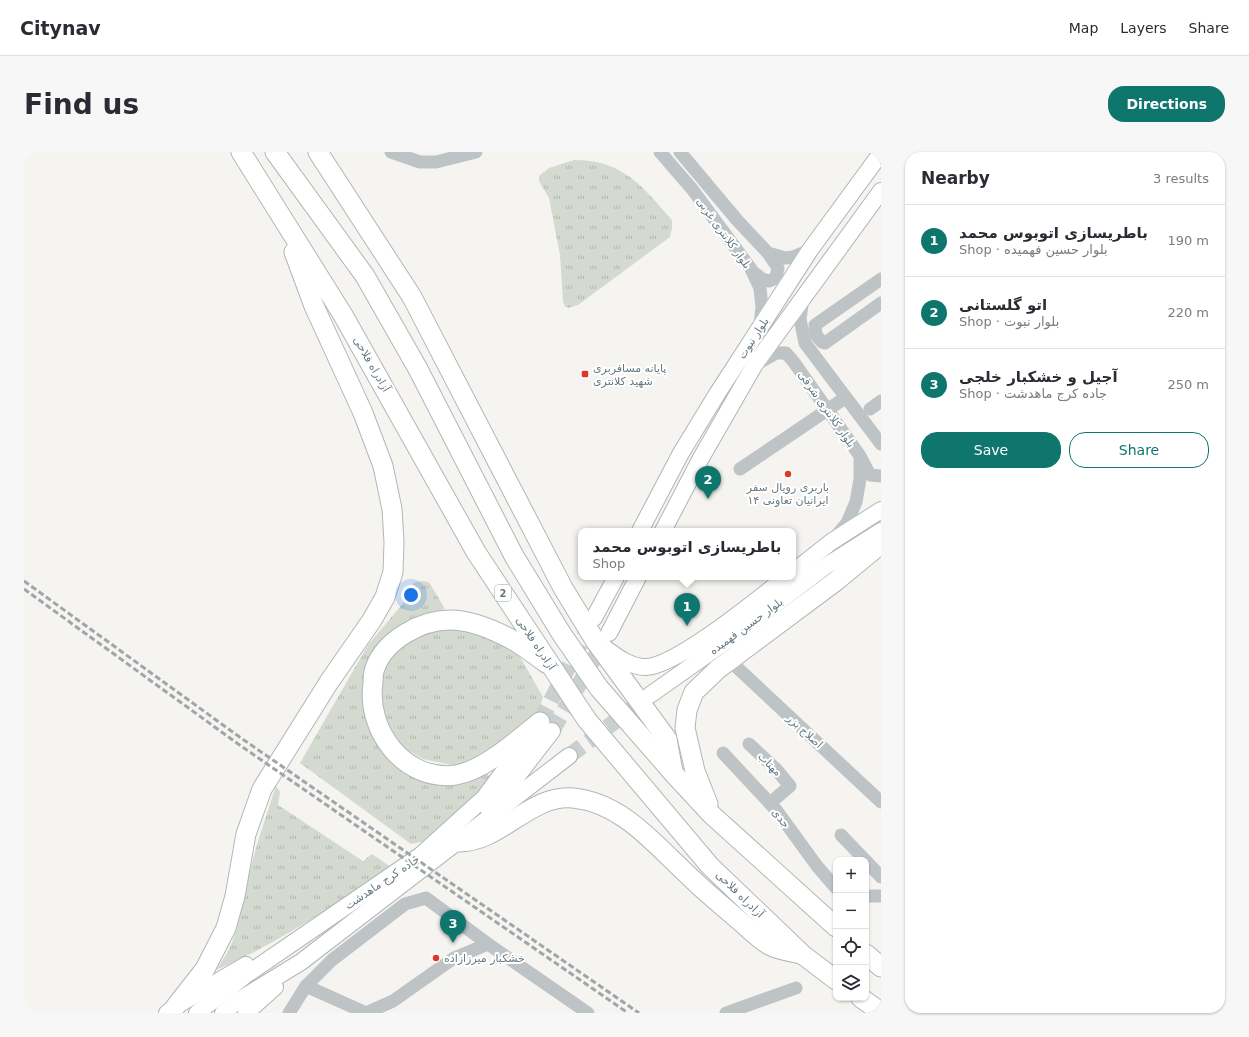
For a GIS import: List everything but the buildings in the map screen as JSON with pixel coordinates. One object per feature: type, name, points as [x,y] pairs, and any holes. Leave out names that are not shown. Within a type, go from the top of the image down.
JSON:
[{"type":"highway","name":"آزادراه فلاحی","points":[[241,152],[344,314],[476,552],[587,720],[710,866],[803,955],[833,978]]},
{"type":"highway","points":[[275,152],[365,276],[418,369],[514,556],[561,633],[599,688],[712,815],[833,924]]},
{"type":"highway","points":[[318,152],[412,297],[563,588],[603,638],[667,739],[674,774]]},
{"type":"highway","points":[[171,1009],[205,970],[226,928],[235,896],[246,834],[262,789],[329,682],[372,620],[385,596],[393,572],[394,542],[392,509],[383,466],[363,413],[314,306],[281,217]]},
{"type":"highway","points":[[712,815],[695,771],[685,728],[687,710],[694,692],[729,660],[836,581],[881,544]]},
{"type":"highway","points":[[546,727],[476,768],[456,774],[432,774],[414,768],[398,756],[384,740],[374,718],[371,692],[375,668],[388,647],[409,631],[434,622],[450,620],[486,628],[506,636],[553,668]]},
{"type":"highway","points":[[459,842],[465,842],[487,835],[550,800],[572,798],[594,801],[613,810],[630,822],[690,877],[770,946],[803,955]]},
{"type":"highway","points":[[869,957],[881,967]]},
{"type":"highway","points":[[865,1001],[881,1012]]},
{"type":"main road","name":"بلوار نبوت","points":[[642,528],[681,454],[760,326],[786,290],[810,250],[881,153]]},
{"type":"main road","name":"بلوار نبوت","points":[[665,528],[701,458],[755,364],[881,191]]},
{"type":"main road","points":[[796,570],[831,542],[881,510]]},
{"type":"main road","name":"بلوار حسین فهمیده","points":[[650,695],[735,635],[826,566],[881,531]]},
{"type":"main road","points":[[594,618],[614,580]]},
{"type":"main road","points":[[603,638],[636,580]]},
{"type":"main road","name":"بلوار حسین فهمیده","points":[[603,638],[621,660],[636,666],[646,667],[658,665],[679,655],[725,624],[782,580]]},
{"type":"main road","points":[[459,842],[460,836],[505,792],[546,727]]},
{"type":"main road","name":"جاده کرج ماهدشت","points":[[197,1013],[322,922],[421,855],[484,798],[546,727]]},
{"type":"main road","name":"جاده کرج ماهدشت","points":[[223,1013],[301,962],[569,756]]},
{"type":"main road","points":[[171,1009],[322,922]]},
{"type":"main road","points":[[246,1012],[301,962]]},
{"type":"street","points":[[391,152],[420,162],[436,162],[476,152]]},
{"type":"street","name":"بلوار کلانتری غربی","points":[[660,152],[692,189],[751,269],[760,288],[762,307],[760,326]]},
{"type":"street","name":"بلوار کلانتری غربی","points":[[680,152],[737,220],[768,253],[778,268],[776,278],[769,282],[762,279],[751,269]]},
{"type":"street","points":[[768,253],[785,258],[793,257],[810,250]]},
{"type":"street","points":[[881,279],[815,326],[816,335],[822,342],[826,343],[881,303]]},
{"type":"street","name":"بلوار کلانتری شرقی","points":[[803,298],[800,320],[805,343],[880,444]]},
{"type":"street","name":"بلوار کلانتری شرقی","points":[[755,364],[776,353],[786,353],[794,361],[860,456],[860,479],[856,502],[847,523],[831,542]]},
{"type":"street","points":[[740,468],[845,398]]},
{"type":"street","points":[[870,409],[881,401]]},
{"type":"street","points":[[860,456],[870,475],[881,476]]},
{"type":"street","name":"اصلاح بزر","points":[[729,660],[881,802]]},
{"type":"street","name":"مهتاب","points":[[749,744],[776,769],[794,789],[770,803]]},
{"type":"street","name":"جدی","points":[[723,753],[770,803],[817,866],[833,885]]},
{"type":"street","points":[[841,835],[861,857]]},
{"type":"street","points":[[869,865],[881,877]]},
{"type":"street","points":[[869,896],[881,896]]},
{"type":"street","points":[[289,1013],[306,986],[332,960],[406,904],[426,898],[488,944],[588,1013]]},
{"type":"street","points":[[306,986],[366,1013],[393,1001],[454,958],[488,944]]},
{"type":"street","points":[[726,1013],[796,988]]},
{"type":"green space","points":[[574,160],[591,161],[606,165],[619,170],[630,177],[651,196],[672,220],[672,229],[670,237],[578,305],[568,308],[563,302],[560,255],[549,198],[539,181],[539,176],[549,168]]},
{"type":"green space","points":[[422,581],[429,582],[445,609],[406,625],[364,708],[367,725],[378,743],[395,760],[487,773],[491,778],[483,789],[427,841],[411,844],[300,763],[368,645],[405,601],[414,583]]},
{"type":"green space","points":[[439,625],[480,630],[519,655],[543,697],[537,716],[472,766],[456,766],[423,759],[406,749],[387,731],[376,694],[380,675],[393,653],[415,634]]},
{"type":"green space","points":[[276,786],[280,792],[278,805],[363,861],[372,854],[391,867],[284,936],[239,960],[216,970],[230,947],[238,925],[251,865]]},
{"type":"tunnel","points":[[540,722],[592,621]]},
{"type":"tunnel","points":[[552,731],[606,638]]},
{"type":"tunnel","points":[[569,756],[649,696]]},
{"type":"railway","points":[[24,581],[241,738],[639,1013]]},
{"type":"railway","points":[[24,589],[241,746],[628,1013]]},
{"type":"place","name":"پایانه مسافربری شهید کلانتری","points":[[585,374]]},
{"type":"place","name":"باربری رویال سفر ایرانیان تعاونی ۱۴","points":[[788,474]]},
{"type":"place","name":"اتو گلستانی","points":[[708,499]]},
{"type":"place","name":"باطریسازی اتوبوس محمد","points":[[687,626]]},
{"type":"place","name":"آجیل و خشکبار خلجی","points":[[453,943]]},
{"type":"place","name":"خشکبار میرزازاده","points":[[436,958]]}]
